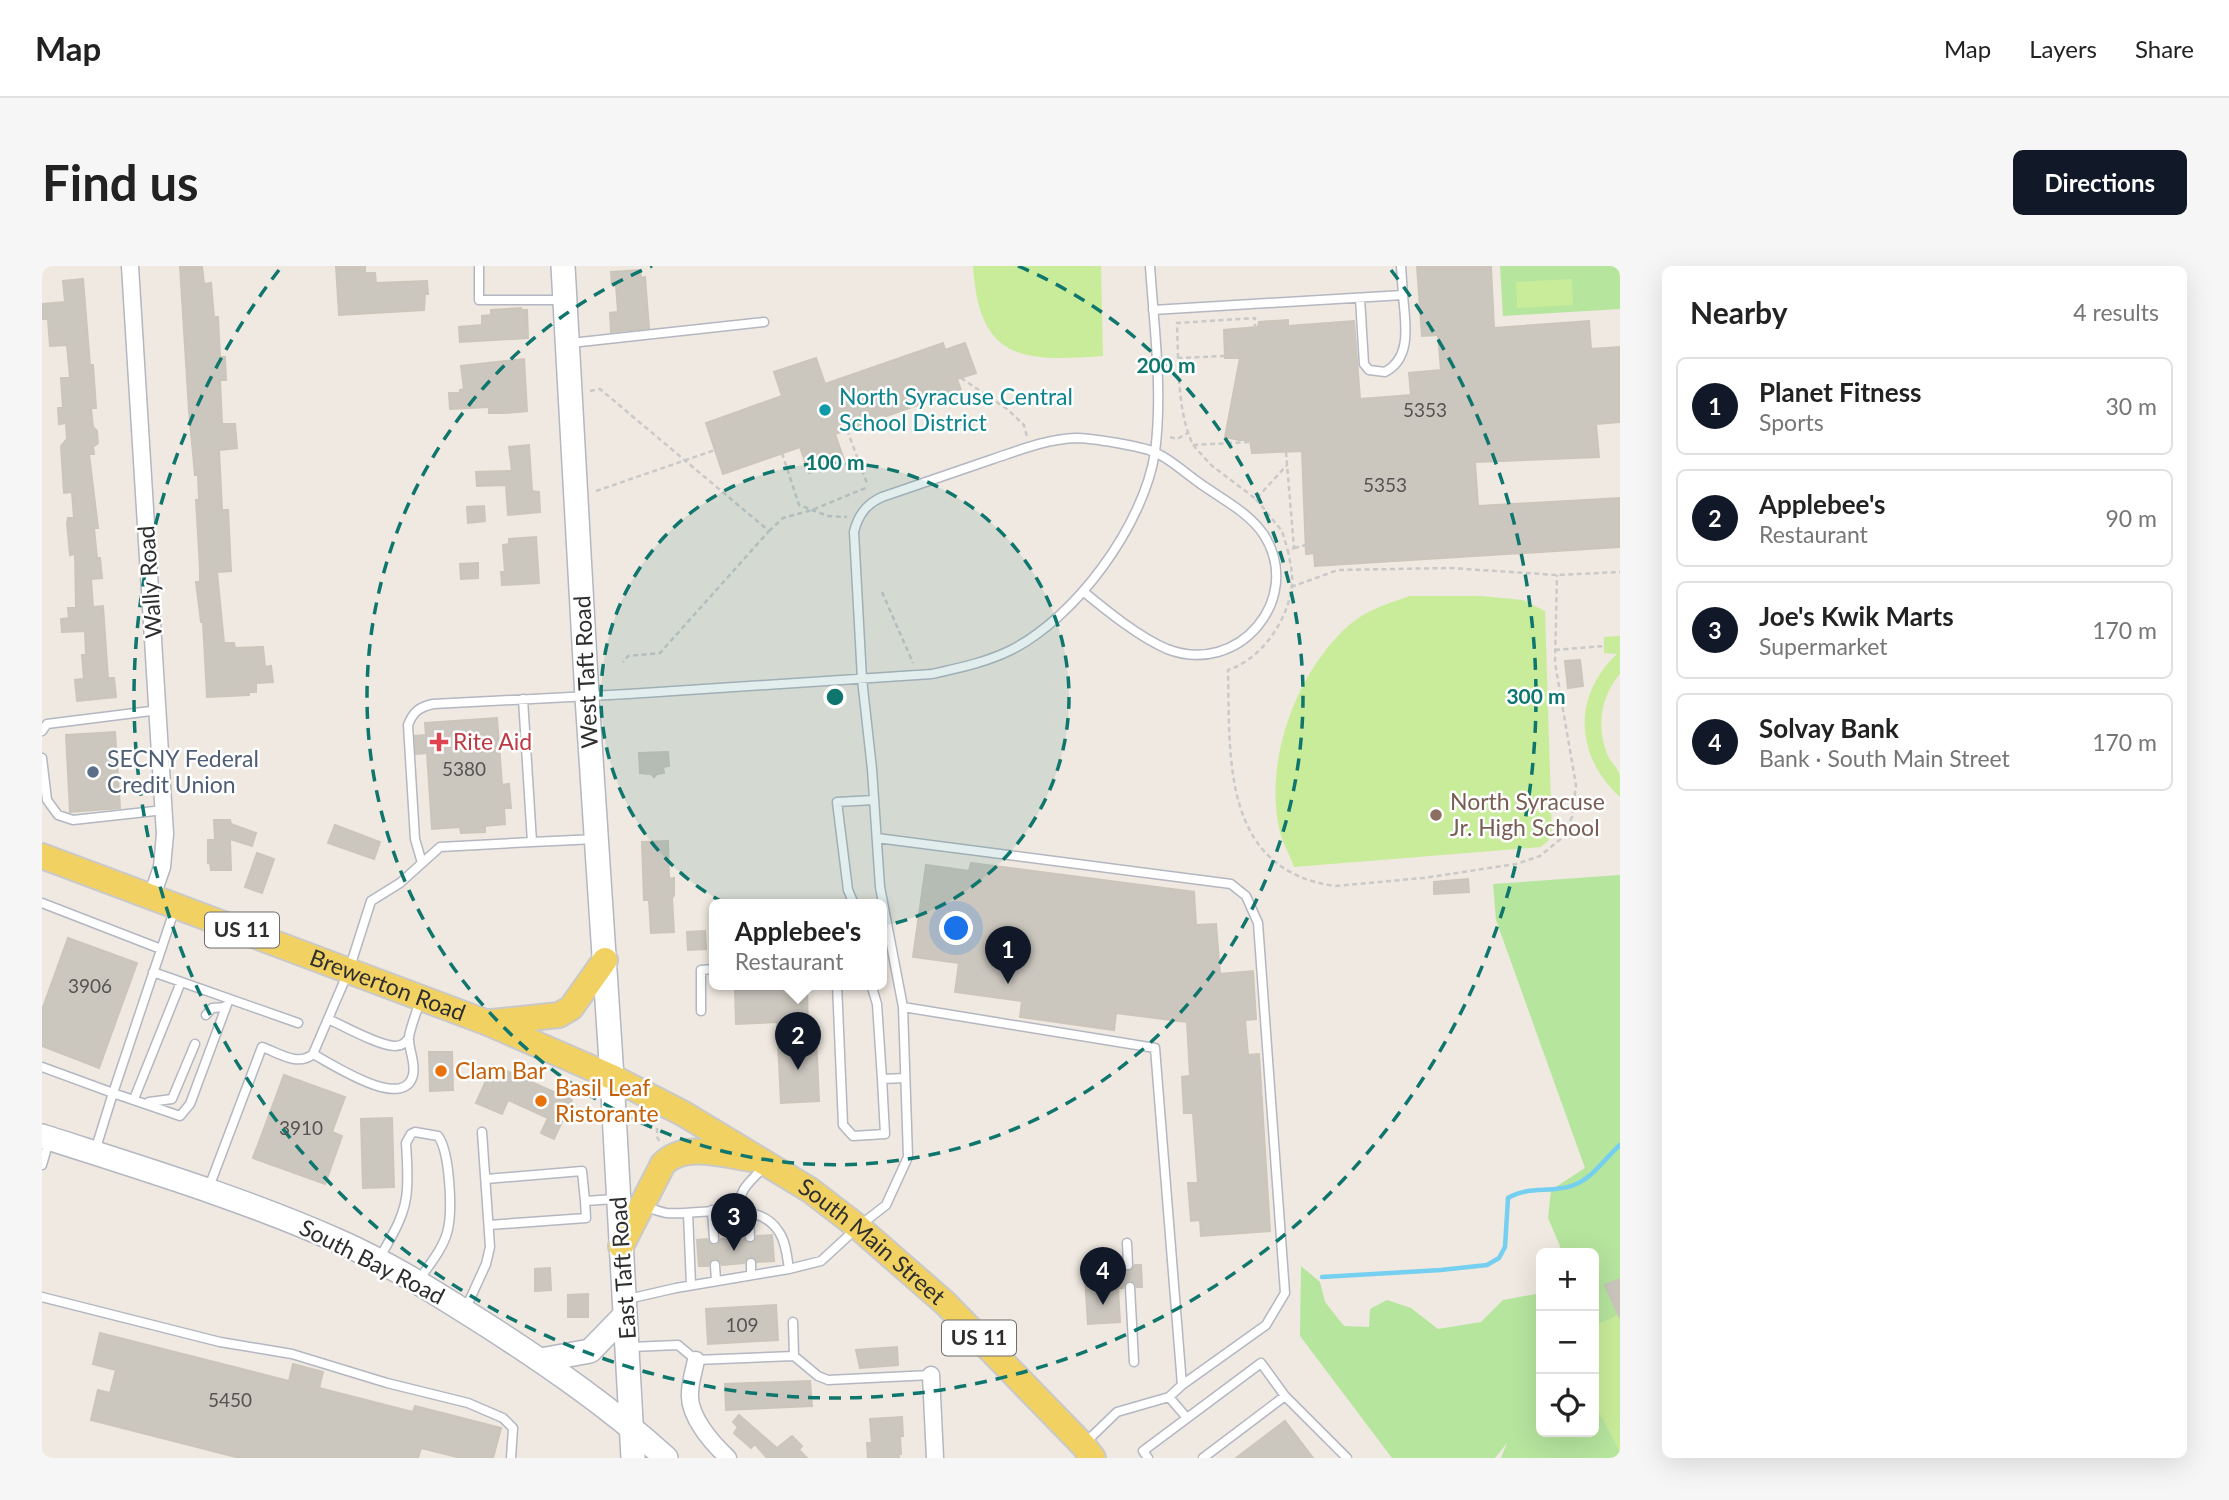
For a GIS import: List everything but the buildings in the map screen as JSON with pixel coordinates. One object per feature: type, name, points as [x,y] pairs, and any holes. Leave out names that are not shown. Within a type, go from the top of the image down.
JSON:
[{"type":"main road","name":"West Taft Road","points":[[564,266],[587,697],[612,1077]]},
{"type":"main road","name":"Brewerton Road","points":[[42,856],[421,997],[612,1077]]},
{"type":"main road","points":[[488,1023],[529,1020],[559,1014],[571,1008],[605,960]]},
{"type":"main road","name":"South Main Street","points":[[612,1077],[684,1114],[810,1190],[858,1227],[944,1303],[1088,1451]]},
{"type":"main road","name":"East Taft Road","points":[[612,1077],[630,1202]]},
{"type":"main road","name":"South Bay Road","points":[[46,1137],[257,1207],[379,1261],[464,1311],[576,1384],[666,1458]]},
{"type":"main road","points":[[621,1246],[630,1202],[669,1157],[677,1153],[704,1152],[765,1163]]},
{"type":"main road","name":"East Taft Road","points":[[621,1246],[633,1458]]},
{"type":"main road","points":[[541,1360],[590,1351],[624,1307]]},
{"type":"street","name":"Wally Road","points":[[130,266],[165,834],[162,866],[152,896]]},
{"type":"street","points":[[696,1360],[690,1402],[712,1443],[728,1458]]},
{"type":"street","points":[[931,1375],[935,1458]]},
{"type":"lane","points":[[479,266],[479,300],[565,300]]},
{"type":"lane","points":[[422,863],[415,839],[408,725],[420,707],[433,704],[587,697],[932,674],[976,664],[1009,651],[1037,634],[1084,592],[1128,527],[1149,478],[1155,452],[1157,382],[1150,266]]},
{"type":"lane","points":[[1360,298],[1364,364],[1369,370],[1385,372],[1392,368],[1404,351],[1401,266]]},
{"type":"lane","points":[[1153,310],[1403,295]]},
{"type":"lane","points":[[568,344],[764,322]]},
{"type":"lane","points":[[882,899],[862,679],[854,532],[863,510],[874,501],[1030,447],[1075,438],[1155,452],[1250,519],[1265,536],[1273,559],[1275,589],[1263,620],[1248,637],[1231,649],[1212,654],[1168,649],[1118,620],[1084,592]]},
{"type":"lane","points":[[523,699],[532,842]]},
{"type":"lane","points":[[42,731],[47,724],[159,710]]},
{"type":"lane","points":[[42,758],[45,802],[58,815],[73,820],[164,810]]},
{"type":"lane","points":[[852,899],[848,890],[838,802],[874,800]]},
{"type":"lane","points":[[877,838],[1231,884],[1246,896],[1258,923],[1284,1293],[1266,1325],[1169,1397],[1117,1412],[1088,1451]]},
{"type":"lane","points":[[208,1190],[262,1047],[297,1061],[306,1060],[313,1054],[349,970],[371,901],[400,883],[440,848],[597,839]]},
{"type":"lane","points":[[42,903],[161,949]]},
{"type":"lane","points":[[94,1152],[176,905]]},
{"type":"lane","points":[[624,1307],[691,1285],[821,1261],[886,1205],[908,1157],[903,1007],[887,926]]},
{"type":"lane","points":[[701,1011],[701,970],[709,969]]},
{"type":"lane","points":[[153,972],[227,1003],[298,1023]]},
{"type":"lane","points":[[134,1099],[181,982]]},
{"type":"lane","points":[[837,990],[843,1125],[853,1136],[884,1134],[877,1004],[873,990]]},
{"type":"lane","points":[[328,1019],[373,1039],[394,1046],[404,1045],[409,1038],[421,997]]},
{"type":"lane","points":[[206,1015],[212,1008],[227,1003]]},
{"type":"lane","points":[[42,1068],[180,1116],[190,1104],[227,1003]]},
{"type":"lane","points":[[903,1007],[1155,1048],[1182,1385]]},
{"type":"lane","points":[[313,1054],[361,1079],[390,1090],[402,1089],[413,1075],[414,1061],[409,1038]]},
{"type":"lane","points":[[146,1103],[172,1099],[195,1044]]},
{"type":"lane","points":[[882,1079],[905,1077]]},
{"type":"lane","points":[[379,1261],[405,1205],[408,1137],[415,1132],[438,1136],[443,1143],[446,1160],[450,1212],[447,1233],[418,1283]]},
{"type":"lane","points":[[464,1311],[486,1264],[490,1247],[482,1132]]},
{"type":"lane","points":[[42,1165],[46,1137]]},
{"type":"lane","points":[[739,1210],[739,1196],[765,1163]]},
{"type":"lane","points":[[486,1179],[582,1171],[585,1201],[586,1218],[489,1225]]},
{"type":"lane","points":[[585,1201],[630,1202],[666,1213],[712,1210],[739,1210],[750,1213],[766,1219],[779,1231],[789,1269]]},
{"type":"lane","points":[[712,1210],[714,1239]]},
{"type":"lane","points":[[688,1213],[691,1285]]},
{"type":"lane","points":[[750,1213],[750,1237]]},
{"type":"lane","points":[[1127,1243],[1128,1265]]},
{"type":"lane","points":[[751,1263],[751,1275]]},
{"type":"lane","points":[[715,1265],[716,1281]]},
{"type":"lane","points":[[1130,1287],[1134,1362]]},
{"type":"lane","points":[[42,1297],[220,1342],[292,1354],[387,1383],[468,1403],[503,1418],[513,1428],[511,1458]]},
{"type":"lane","points":[[793,1322],[794,1356]]},
{"type":"lane","points":[[628,1347],[678,1345],[696,1360],[794,1356],[818,1376],[828,1380],[931,1375]]},
{"type":"lane","points":[[1148,1458],[1143,1451],[1261,1363],[1285,1396],[1347,1458]]},
{"type":"lane","points":[[1203,1458],[1285,1396]]},
{"type":"lane","points":[[1169,1397],[1187,1418]]},
{"type":"path","points":[[1255,327],[1255,318],[1178,323],[1178,358],[1188,433],[1193,445],[1211,466],[1256,499],[1282,531],[1288,551],[1292,587],[1276,631],[1254,654],[1228,670],[1230,761],[1241,812],[1255,841],[1271,857],[1294,874],[1321,885],[1335,887],[1423,878],[1516,864],[1540,856],[1556,844],[1563,837],[1572,817],[1576,785],[1555,663],[1557,575]]},
{"type":"path","points":[[1178,358],[1224,356]]},
{"type":"path","points":[[961,378],[1007,409],[1024,425],[1030,447]]},
{"type":"path","points":[[570,393],[600,389],[769,531]]},
{"type":"path","points":[[847,430],[874,501]]},
{"type":"path","points":[[1156,433],[1177,439],[1188,433]]},
{"type":"path","points":[[1193,445],[1251,442]]},
{"type":"path","points":[[576,498],[715,450]]},
{"type":"path","points":[[1286,452],[1294,548]]},
{"type":"path","points":[[782,453],[799,505],[828,516],[847,517],[856,522]]},
{"type":"path","points":[[1256,499],[1287,465]]},
{"type":"path","points":[[623,662],[628,656],[660,653],[783,518],[868,487]]},
{"type":"path","points":[[1288,551],[1306,545]]},
{"type":"path","points":[[1275,589],[1292,587],[1338,570],[1450,568],[1557,575],[1620,572]]},
{"type":"path","points":[[882,592],[911,656],[916,675]]},
{"type":"path","points":[[1555,650],[1604,646]]},
{"type":"path","points":[[657,1128],[657,1138],[662,1145]]},
{"type":"green space","points":[[973,266],[1101,266],[1103,356],[1049,358],[1027,355],[1010,348],[995,337],[984,321],[977,297]]},
{"type":"green space","points":[[1500,266],[1620,266],[1620,309],[1503,316]]},
{"type":"green space","points":[[1572,279],[1573,305],[1517,308],[1516,282]]},
{"type":"green space","points":[[1410,596],[1481,596],[1523,600],[1545,611],[1552,837],[1541,847],[1294,867],[1280,832],[1276,777],[1280,748],[1299,693],[1329,645],[1348,626],[1370,611]]},
{"type":"green space","points":[[1620,636],[1620,674],[1604,703],[1601,724],[1604,746],[1620,775],[1620,797],[1605,781],[1594,763],[1587,745],[1585,726],[1586,707],[1592,688],[1617,654],[1604,653],[1604,637]]},
{"type":"green space","points":[[1620,875],[1620,1458],[1501,1458],[1507,1443],[1495,1458],[1392,1458],[1300,1336],[1301,1266],[1320,1282],[1325,1302],[1344,1326],[1369,1327],[1370,1309],[1387,1300],[1411,1308],[1438,1329],[1481,1322],[1503,1300],[1536,1294],[1536,1437],[1599,1437],[1599,1248],[1559,1248],[1548,1218],[1551,1190],[1585,1168],[1496,920],[1493,884]]},
{"type":"green space","points":[[1620,1314],[1620,1452],[1599,1412],[1599,1324]]},
{"type":"waterway","points":[[1322,1277],[1487,1265],[1499,1258],[1505,1247],[1508,1198],[1524,1192],[1566,1188],[1581,1182],[1620,1145]]},
{"type":"place","name":"North Syracuse Central School District","points":[[825,410]]},
{"type":"place","name":"Rite Aid","points":[[439,742]]},
{"type":"place","name":"SECNY Federal Credit Union","points":[[93,772]]},
{"type":"place","name":"North Syracuse Jr. High School","points":[[1436,815]]},
{"type":"place","name":"Planet Fitness","points":[[1008,984]]},
{"type":"place","name":"Applebee's","points":[[798,1070]]},
{"type":"place","name":"Clam Bar","points":[[441,1071]]},
{"type":"place","name":"Basil Leaf Ristorante","points":[[541,1101]]},
{"type":"place","name":"Joe's Kwik Marts","points":[[734,1251]]},
{"type":"place","name":"Solvay Bank","points":[[1103,1305]]}]
